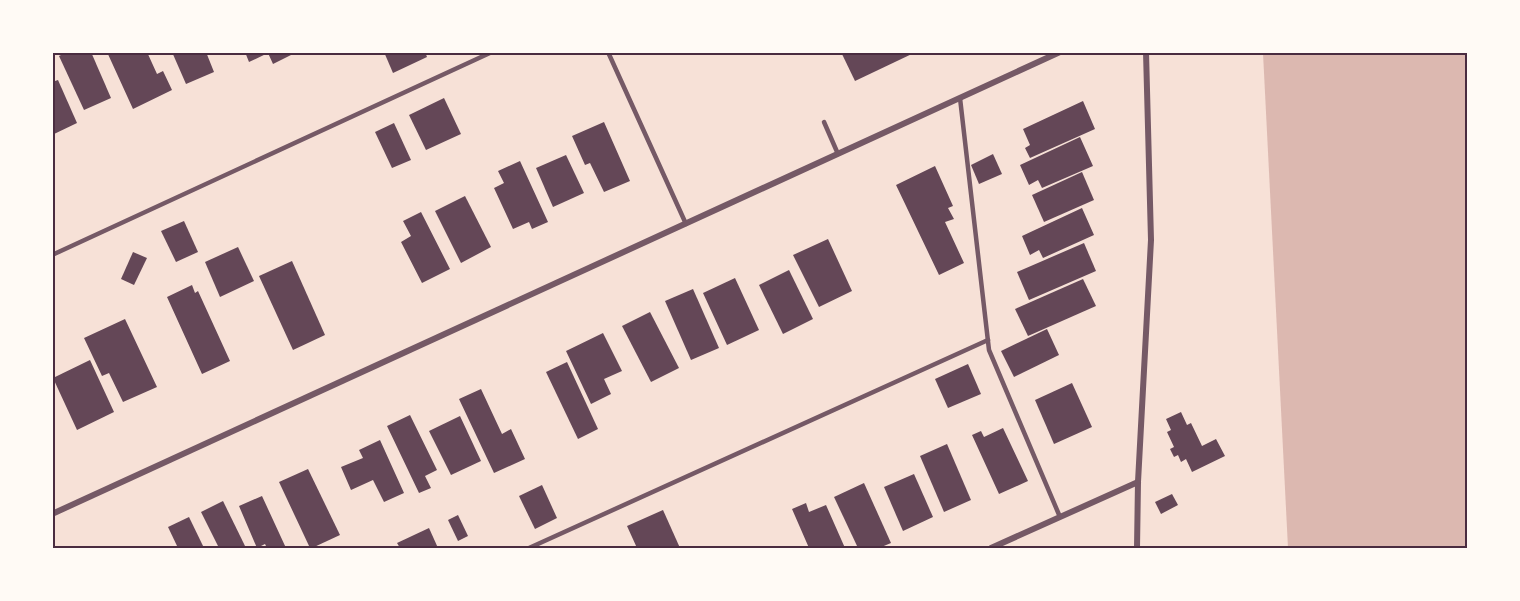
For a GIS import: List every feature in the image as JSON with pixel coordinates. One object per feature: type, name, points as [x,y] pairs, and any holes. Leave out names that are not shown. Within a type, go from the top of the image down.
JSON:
[{"type":"street","points":[[52,514],[1060,52]]},
{"type":"street","points":[[1137,549],[1138,482],[1151,240],[1146,52]]},
{"type":"street","points":[[991,549],[1138,482]]},
{"type":"lane","points":[[52,255],[492,52]]},
{"type":"lane","points":[[608,52],[686,224]]},
{"type":"lane","points":[[960,98],[989,350],[1060,517]]},
{"type":"lane","points":[[824,122],[838,154]]},
{"type":"lane","points":[[529,549],[988,340]]},
{"type":"shaded area","points":[[1263,53],[1467,53],[1467,548],[1288,548]]},
{"type":"building","points":[[67,52],[91,52],[111,98],[84,110],[59,56]]},
{"type":"building","points":[[107,52],[147,52],[157,74],[163,71],[172,90],[133,109]]},
{"type":"building","points":[[172,52],[206,52],[214,72],[186,84]]},
{"type":"building","points":[[245,52],[297,52],[273,64],[268,53],[249,62]]},
{"type":"building","points":[[384,52],[425,52],[427,57],[393,73]]},
{"type":"building","points":[[841,52],[916,52],[855,81]]},
{"type":"building","points":[[58,80],[77,123],[52,135],[52,82]]},
{"type":"building","points":[[444,98],[461,134],[426,150],[409,115]]},
{"type":"building","points":[[1083,101],[1095,129],[1030,158],[1025,148],[1030,145],[1023,129]]},
{"type":"building","points":[[604,122],[630,181],[604,192],[590,163],[585,165],[572,136]]},
{"type":"building","points":[[394,123],[411,160],[392,168],[375,132]]},
{"type":"building","points":[[1080,137],[1093,166],[1042,188],[1038,180],[1029,185],[1020,165]]},
{"type":"building","points":[[993,154],[1002,174],[979,184],[971,165]]},
{"type":"building","points":[[566,155],[584,193],[553,207],[536,168]]},
{"type":"building","points":[[520,161],[548,222],[532,229],[529,222],[513,229],[494,188],[504,183],[498,171]]},
{"type":"building","points":[[935,166],[953,206],[948,208],[954,219],[945,222],[964,263],[939,275],[896,185]]},
{"type":"building","points":[[1082,172],[1094,200],[1044,222],[1032,195]]},
{"type":"building","points":[[465,196],[491,247],[461,263],[435,211]]},
{"type":"building","points":[[1082,208],[1094,235],[1043,258],[1039,250],[1030,255],[1022,236]]},
{"type":"building","points":[[421,212],[450,269],[422,283],[401,242],[411,236],[403,221]]},
{"type":"building","points":[[184,221],[198,252],[176,262],[161,231]]},
{"type":"building","points":[[828,239],[852,291],[819,307],[793,255]]},
{"type":"building","points":[[1084,243],[1096,271],[1029,300],[1017,272]]},
{"type":"building","points":[[238,247],[254,281],[220,297],[205,262]]},
{"type":"building","points":[[133,252],[147,258],[134,285],[121,279]]},
{"type":"building","points":[[292,261],[325,335],[293,350],[259,276]]},
{"type":"building","points":[[789,270],[813,319],[783,334],[759,285]]},
{"type":"building","points":[[735,278],[759,330],[727,345],[703,293]]},
{"type":"building","points":[[1083,279],[1096,306],[1028,336],[1015,309]]},
{"type":"building","points":[[192,285],[195,293],[198,291],[230,361],[202,374],[167,297]]},
{"type":"building","points":[[693,289],[719,348],[691,360],[665,301]]},
{"type":"building","points":[[650,312],[679,368],[651,382],[622,326]]},
{"type":"building","points":[[125,319],[157,387],[123,402],[109,373],[102,376],[84,338]]},
{"type":"building","points":[[1047,329],[1059,355],[1014,377],[1001,351]]},
{"type":"building","points":[[603,333],[622,371],[604,379],[611,394],[591,404],[566,351]]},
{"type":"building","points":[[90,360],[114,412],[77,430],[53,378]]},
{"type":"building","points":[[567,362],[598,429],[578,439],[546,372]]},
{"type":"building","points":[[968,364],[981,394],[948,408],[935,379]]},
{"type":"building","points":[[1072,383],[1092,427],[1054,444],[1035,400]]},
{"type":"building","points":[[481,389],[502,434],[511,429],[525,459],[494,473],[459,399]]},
{"type":"building","points":[[1181,412],[1187,425],[1191,423],[1202,446],[1216,439],[1225,456],[1192,472],[1186,459],[1181,462],[1178,455],[1174,457],[1170,449],[1174,447],[1167,432],[1171,430],[1166,419]]},
{"type":"building","points":[[410,415],[437,470],[425,476],[431,488],[419,493],[387,426]]},
{"type":"building","points":[[460,416],[481,461],[451,475],[429,431]]},
{"type":"building","points":[[1003,428],[1028,481],[999,494],[972,435],[981,431],[984,437]]},
{"type":"building","points":[[380,440],[404,493],[384,502],[373,480],[351,490],[341,467],[363,458],[359,450]]},
{"type":"building","points":[[947,444],[971,500],[944,512],[920,456]]},
{"type":"building","points":[[308,469],[340,535],[312,548],[279,482]]},
{"type":"building","points":[[914,474],[933,517],[903,531],[884,487]]},
{"type":"building","points":[[864,483],[891,543],[879,548],[858,548],[834,497]]},
{"type":"building","points":[[542,485],[557,518],[535,529],[519,496]]},
{"type":"building","points":[[1172,494],[1178,505],[1161,514],[1155,502]]},
{"type":"building","points":[[262,496],[286,548],[267,548],[265,544],[257,548],[239,506]]},
{"type":"building","points":[[223,501],[246,548],[219,548],[201,512]]},
{"type":"building","points":[[806,503],[809,512],[826,505],[845,548],[809,548],[792,509]]},
{"type":"building","points":[[663,510],[680,548],[637,548],[627,526]]},
{"type":"building","points":[[458,515],[468,536],[458,541],[448,520]]},
{"type":"building","points":[[189,517],[204,548],[178,548],[168,527]]},
{"type":"building","points":[[429,528],[438,548],[400,548],[397,543]]}]
